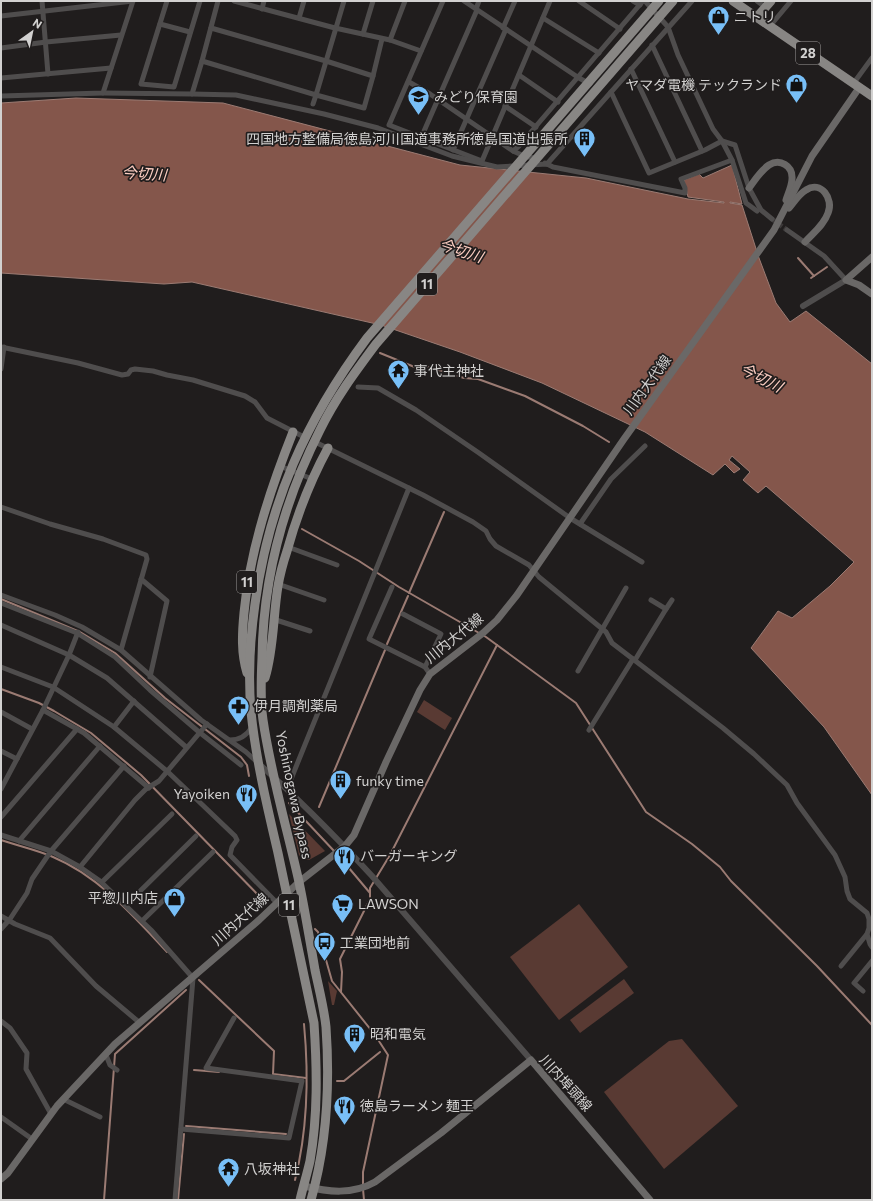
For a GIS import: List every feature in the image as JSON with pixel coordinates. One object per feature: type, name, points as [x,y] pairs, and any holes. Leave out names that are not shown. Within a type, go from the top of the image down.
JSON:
[{"type":"highway","name":"Yoshinogawa Bypass","points":[[300,1200],[310,1162],[314,1127],[317,1067],[314,1023],[258,763],[253,726],[250,682],[250,649],[258,579],[275,510],[284,484],[311,424],[347,365],[367,338],[659,1]]},
{"type":"highway","name":"Yoshinogawa Bypass","points":[[312,1200],[320,1164],[325,1130],[327,1068],[326,1025],[299,882],[273,776],[263,718],[261,688],[264,614],[275,554],[284,516],[320,429],[336,400],[376,344],[673,1]]},
{"type":"highway","name":"28","points":[[733,1],[872,96]]},
{"type":"highway","points":[[757,17],[768,4]]},
{"type":"highway","name":"11","points":[[250,682],[244,664],[242,638],[246,586],[252,556],[263,517],[293,432]]},
{"type":"highway","name":"11","points":[[261,688],[268,666],[278,584],[288,547],[312,479],[328,448]]},
{"type":"main road","name":"川内大代線","points":[[1,1179],[8,1173],[63,1099],[115,1044],[192,978],[299,882],[345,846],[354,835],[386,762],[420,690],[430,674],[481,635],[505,610],[534,571],[629,433],[782,218],[812,156],[856,86]]},
{"type":"main road","points":[[748,188],[770,164],[776,162],[788,166],[792,179],[782,218]]},
{"type":"main road","points":[[782,218],[800,195],[807,189],[817,188],[827,194],[830,202],[829,211],[825,221],[805,242]]},
{"type":"main road","points":[[872,257],[846,280],[859,285],[872,294]]},
{"type":"main road","name":"川内埠頭線","points":[[304,1186],[315,1189],[336,1191],[356,1190],[367,1186],[390,1172],[531,1060],[650,1200]]},
{"type":"street","points":[[42,1],[48,74]]},
{"type":"street","points":[[1,16],[133,1],[102,93]]},
{"type":"street","points":[[168,1],[141,84],[174,87],[200,1]]},
{"type":"street","points":[[192,94],[218,1]]},
{"type":"street","points":[[234,1],[335,28],[390,40],[421,51]]},
{"type":"street","points":[[262,8],[264,1]]},
{"type":"street","points":[[299,18],[304,1]]},
{"type":"street","points":[[313,104],[344,1]]},
{"type":"street","points":[[363,34],[373,1]]},
{"type":"street","points":[[390,40],[405,1]]},
{"type":"street","points":[[443,1],[389,125],[482,161],[550,1]]},
{"type":"street","points":[[464,1],[579,78],[611,92],[648,173],[702,151],[722,141],[735,145],[748,188],[761,210],[772,219]]},
{"type":"street","points":[[421,138],[479,1]]},
{"type":"street","points":[[453,150],[515,1]]},
{"type":"street","points":[[579,1],[620,29]]},
{"type":"street","points":[[633,1],[643,2],[668,27],[678,55],[713,129],[722,141],[732,160],[746,203],[757,211]]},
{"type":"street","points":[[1,96],[102,93],[236,95],[324,114],[378,128],[452,156],[497,167],[547,164],[692,1]]},
{"type":"street","points":[[757,1],[768,4]]},
{"type":"street","points":[[770,26],[791,1]]},
{"type":"street","points":[[513,151],[579,78],[643,2]]},
{"type":"street","points":[[543,18],[599,53]]},
{"type":"street","points":[[160,24],[190,32]]},
{"type":"street","points":[[211,28],[374,76]]},
{"type":"street","points":[[1,48],[121,35]]},
{"type":"street","points":[[202,61],[364,108],[374,76],[382,38]]},
{"type":"street","points":[[652,45],[702,151]]},
{"type":"street","points":[[856,86],[872,58]]},
{"type":"street","points":[[1,78],[111,68]]},
{"type":"street","points":[[631,69],[675,162]]},
{"type":"street","points":[[519,75],[558,102]]},
{"type":"street","points":[[409,82],[438,99],[513,151],[524,156],[543,161],[553,167],[685,193],[685,188],[681,179],[732,160]]},
{"type":"street","points":[[505,106],[536,127]]},
{"type":"street","points":[[787,230],[824,256],[846,280],[803,306]]},
{"type":"street","points":[[1,369],[2,347],[78,363],[122,375],[128,374],[131,370],[135,369],[153,371],[230,391],[245,396],[255,402],[267,418],[409,488],[473,522],[486,531],[496,546],[529,564],[539,577],[602,629],[612,642],[723,728],[754,754],[787,785],[797,803],[835,855],[845,877],[850,899],[867,913],[869,919],[870,944],[872,947]]},
{"type":"street","points":[[358,387],[378,388],[416,410],[480,453],[570,518],[642,562]]},
{"type":"street","points":[[580,524],[611,479],[645,446]]},
{"type":"street","points":[[280,466],[312,479]]},
{"type":"street","points":[[287,788],[409,488]]},
{"type":"street","points":[[1,507],[50,524],[103,539],[146,555],[147,559],[142,579],[121,650]]},
{"type":"street","points":[[288,547],[337,565]]},
{"type":"street","points":[[142,579],[167,601],[150,677]]},
{"type":"street","points":[[278,584],[324,600]]},
{"type":"street","points":[[392,587],[369,639],[425,667],[430,674]]},
{"type":"street","points":[[578,671],[626,588]]},
{"type":"street","points":[[1,595],[56,615],[79,630],[115,657],[150,690],[203,728],[230,740],[287,788],[345,846],[381,886],[531,1060]]},
{"type":"street","points":[[651,600],[666,609]]},
{"type":"street","points":[[589,730],[672,600]]},
{"type":"street","points":[[1,603],[79,630],[121,650],[241,765]]},
{"type":"street","points":[[403,614],[442,634],[425,667]]},
{"type":"street","points":[[273,619],[310,631]]},
{"type":"street","points":[[1,625],[69,654],[107,678],[186,747]]},
{"type":"street","points":[[1,789],[54,687],[79,630]]},
{"type":"street","points":[[1,667],[54,687],[114,726],[168,772],[235,836],[237,840],[232,847],[230,855],[277,903]]},
{"type":"street","points":[[114,726],[134,700]]},
{"type":"street","points":[[44,707],[77,729],[151,786]]},
{"type":"street","points":[[1,712],[32,729]]},
{"type":"street","points":[[230,740],[244,736],[253,726]]},
{"type":"street","points":[[80,867],[135,800],[168,772],[186,747],[203,728]]},
{"type":"street","points":[[1,818],[77,729]]},
{"type":"street","points":[[19,841],[100,746]]},
{"type":"street","points":[[1,751],[16,759]]},
{"type":"street","points":[[1,929],[27,893],[32,879],[51,851],[124,766]]},
{"type":"street","points":[[102,882],[172,814]]},
{"type":"street","points":[[1,835],[51,851],[80,867],[102,882],[142,921],[192,978],[175,1200]]},
{"type":"street","points":[[126,905],[196,836]]},
{"type":"street","points":[[142,921],[213,852]]},
{"type":"street","points":[[1,916],[8,921],[50,938],[96,986],[140,1023]]},
{"type":"street","points":[[841,966],[869,933]]},
{"type":"street","points":[[863,992],[854,983],[872,961]]},
{"type":"street","points":[[181,1129],[290,1138],[302,1081],[270,1078],[266,1075],[206,1068],[234,1018]]},
{"type":"street","points":[[1,1021],[10,1028],[26,1053],[26,1069],[51,1114]]},
{"type":"street","points":[[106,1055],[110,1065],[117,1070]]},
{"type":"street","points":[[63,1099],[100,1117]]},
{"type":"street","points":[[1,1117],[32,1139]]},
{"type":"shaded area","points":[[424,700],[452,718],[445,730],[417,712]]},
{"type":"shaded area","points":[[289,814],[325,851],[309,860],[302,859],[299,855]]},
{"type":"shaded area","points":[[579,904],[628,967],[559,1020],[510,957]]},
{"type":"shaded area","points":[[624,979],[634,993],[580,1033],[570,1020]]},
{"type":"shaded area","points":[[328,981],[337,991],[334,1005],[332,1005]]},
{"type":"shaded area","points":[[682,1039],[738,1106],[664,1169],[604,1092],[669,1041]]},
{"type":"water","name":"今切川","points":[[76,98],[223,103],[460,165],[586,178],[688,199],[724,203],[688,197],[684,180],[699,174],[703,178],[732,165],[742,204],[730,203],[742,205],[759,258],[776,303],[790,322],[806,311],[872,364],[872,795],[824,727],[751,648],[778,611],[792,618],[830,586],[854,562],[766,486],[758,493],[743,480],[750,472],[732,456],[729,460],[740,469],[734,473],[725,464],[713,475],[645,432],[542,383],[460,352],[381,325],[192,282],[164,284],[1,273],[1,103]]},
{"type":"waterway","points":[[798,258],[814,276]]},
{"type":"waterway","points":[[811,278],[827,267]]},
{"type":"waterway","points":[[380,353],[417,368],[425,366],[464,378],[478,379],[525,396],[583,426],[609,442]]},
{"type":"waterway","points":[[409,593],[444,512]]},
{"type":"waterway","points":[[302,529],[359,561],[399,587],[486,637],[576,703],[646,812],[692,844],[720,867],[731,881],[817,966],[872,1025]]},
{"type":"waterway","points":[[387,644],[408,596]]},
{"type":"waterway","points":[[1,599],[80,632],[115,653],[165,698],[241,757],[247,765],[249,776]]},
{"type":"waterway","points":[[341,992],[342,972],[340,959],[370,899],[370,888],[390,855],[497,645]]},
{"type":"waterway","points":[[319,807],[385,650]]},
{"type":"waterway","points":[[1,689],[39,703],[91,733],[141,775],[266,903]]},
{"type":"waterway","points":[[289,803],[335,852]]},
{"type":"waterway","points":[[1,840],[41,852],[70,865],[86,875],[115,898],[167,952]]},
{"type":"waterway","points":[[338,855],[370,893]]},
{"type":"waterway","points":[[315,929],[318,932],[332,981],[375,1035],[388,1055],[363,1172],[363,1185]]},
{"type":"waterway","points":[[199,980],[274,1051],[273,1074],[306,1078]]},
{"type":"waterway","points":[[104,1200],[115,1054],[186,990]]},
{"type":"waterway","points":[[295,1180],[303,1141],[305,1122],[307,1063],[304,1024]]},
{"type":"waterway","points":[[337,1081],[344,1081],[380,1052]]},
{"type":"waterway","points":[[194,1070],[219,1072]]},
{"type":"waterway","points":[[186,1126],[286,1134]]},
{"type":"waterway","points":[[178,1200],[184,1134]]},
{"type":"waterway","points":[[363,1189],[364,1200]]},
{"type":"tunnel","points":[[772,219],[787,230]]},
{"type":"place","name":"ニトリ","points":[[718,36]]},
{"type":"place","name":"ヤマダ電機 テックランド","points":[[797,104]]},
{"type":"place","name":"みどり保育園","points":[[418,116]]},
{"type":"place","name":"四国地方整備局徳島河川国道事務所徳島国道出張所","points":[[584,158]]},
{"type":"place","name":"事代主神社","points":[[399,390]]},
{"type":"place","name":"伊月調剤薬局","points":[[238,726]]},
{"type":"place","name":"funky time","points":[[340,800]]},
{"type":"place","name":"Yayoiken","points":[[246,814]]},
{"type":"place","name":"バーガーキング","points":[[345,876]]},
{"type":"place","name":"平惣川内店","points":[[174,918]]},
{"type":"place","name":"LAWSON","points":[[343,924]]},
{"type":"place","name":"工業団地前","points":[[324,962]]},
{"type":"place","name":"昭和電気","points":[[355,1054]]},
{"type":"place","name":"徳島ラーメン 麺王","points":[[345,1126]]},
{"type":"place","name":"八坂神社","points":[[229,1188]]}]
